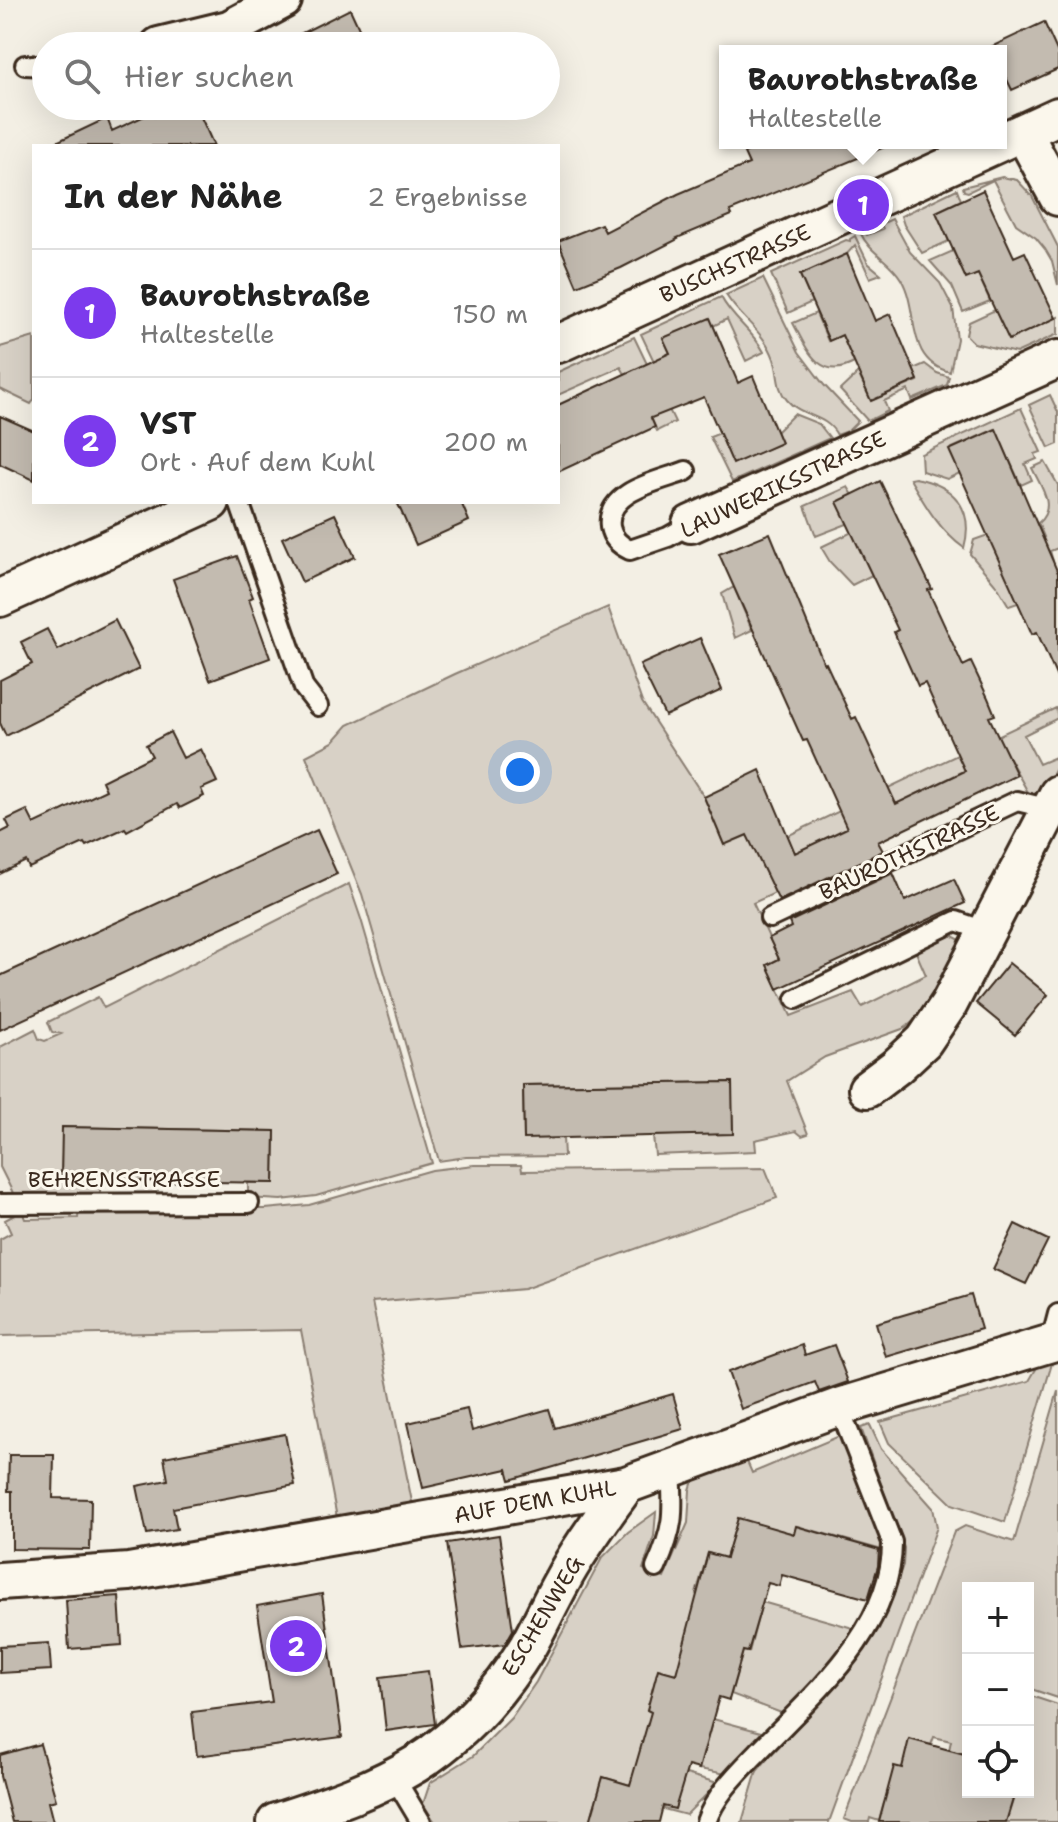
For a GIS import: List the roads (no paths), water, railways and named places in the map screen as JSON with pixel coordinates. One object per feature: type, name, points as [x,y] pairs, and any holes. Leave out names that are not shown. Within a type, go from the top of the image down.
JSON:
[{"type":"street","points":[[217,32],[229,29],[283,0]]},
{"type":"street","name":"BUSCHSTRASSE","points":[[1008,139],[1058,116]]},
{"type":"street","points":[[1008,139],[1058,197]]},
{"type":"street","name":"BUSCHSTRASSE","points":[[560,343],[986,149]]},
{"type":"street","name":"LAUWERIKSSTRASSE","points":[[691,524],[1058,359]]},
{"type":"street","points":[[0,598],[207,504]]},
{"type":"street","name":"BAUROTHSTRASSE","points":[[867,1089],[924,1041],[949,1004],[1054,801]]},
{"type":"street","name":"AUF DEM KUHL","points":[[0,1581],[129,1572],[626,1485],[1056,1332]]},
{"type":"street","name":"ESCHENWEG","points":[[276,1822],[361,1793],[394,1777],[454,1735],[491,1699],[529,1645],[563,1579],[626,1485]]},
{"type":"lane","points":[[25,65],[32,65]]},
{"type":"lane","name":"LAUWERIKSSTRASSE","points":[[686,471],[623,495],[614,506],[609,520],[612,535],[621,546],[630,550],[668,537],[691,524]]},
{"type":"lane","points":[[240,504],[304,688],[318,706]]},
{"type":"lane","name":"BAUROTHSTRASSE","points":[[770,918],[1017,801],[1054,801]]},
{"type":"lane","points":[[796,999],[956,921],[985,931]]},
{"type":"lane","name":"BEHRENSSTRASSE","points":[[0,1204],[249,1203]]},
{"type":"lane","points":[[706,1822],[730,1782],[827,1679],[869,1626],[881,1597],[892,1558],[892,1542],[839,1407]]},
{"type":"lane","points":[[656,1568],[671,1535],[671,1470]]},
{"type":"lane","points":[[394,1777],[421,1822]]},
{"type":"place","name":"Baurothstraße","points":[[863,205]]},
{"type":"place","name":"VST","points":[[296,1646]]}]
